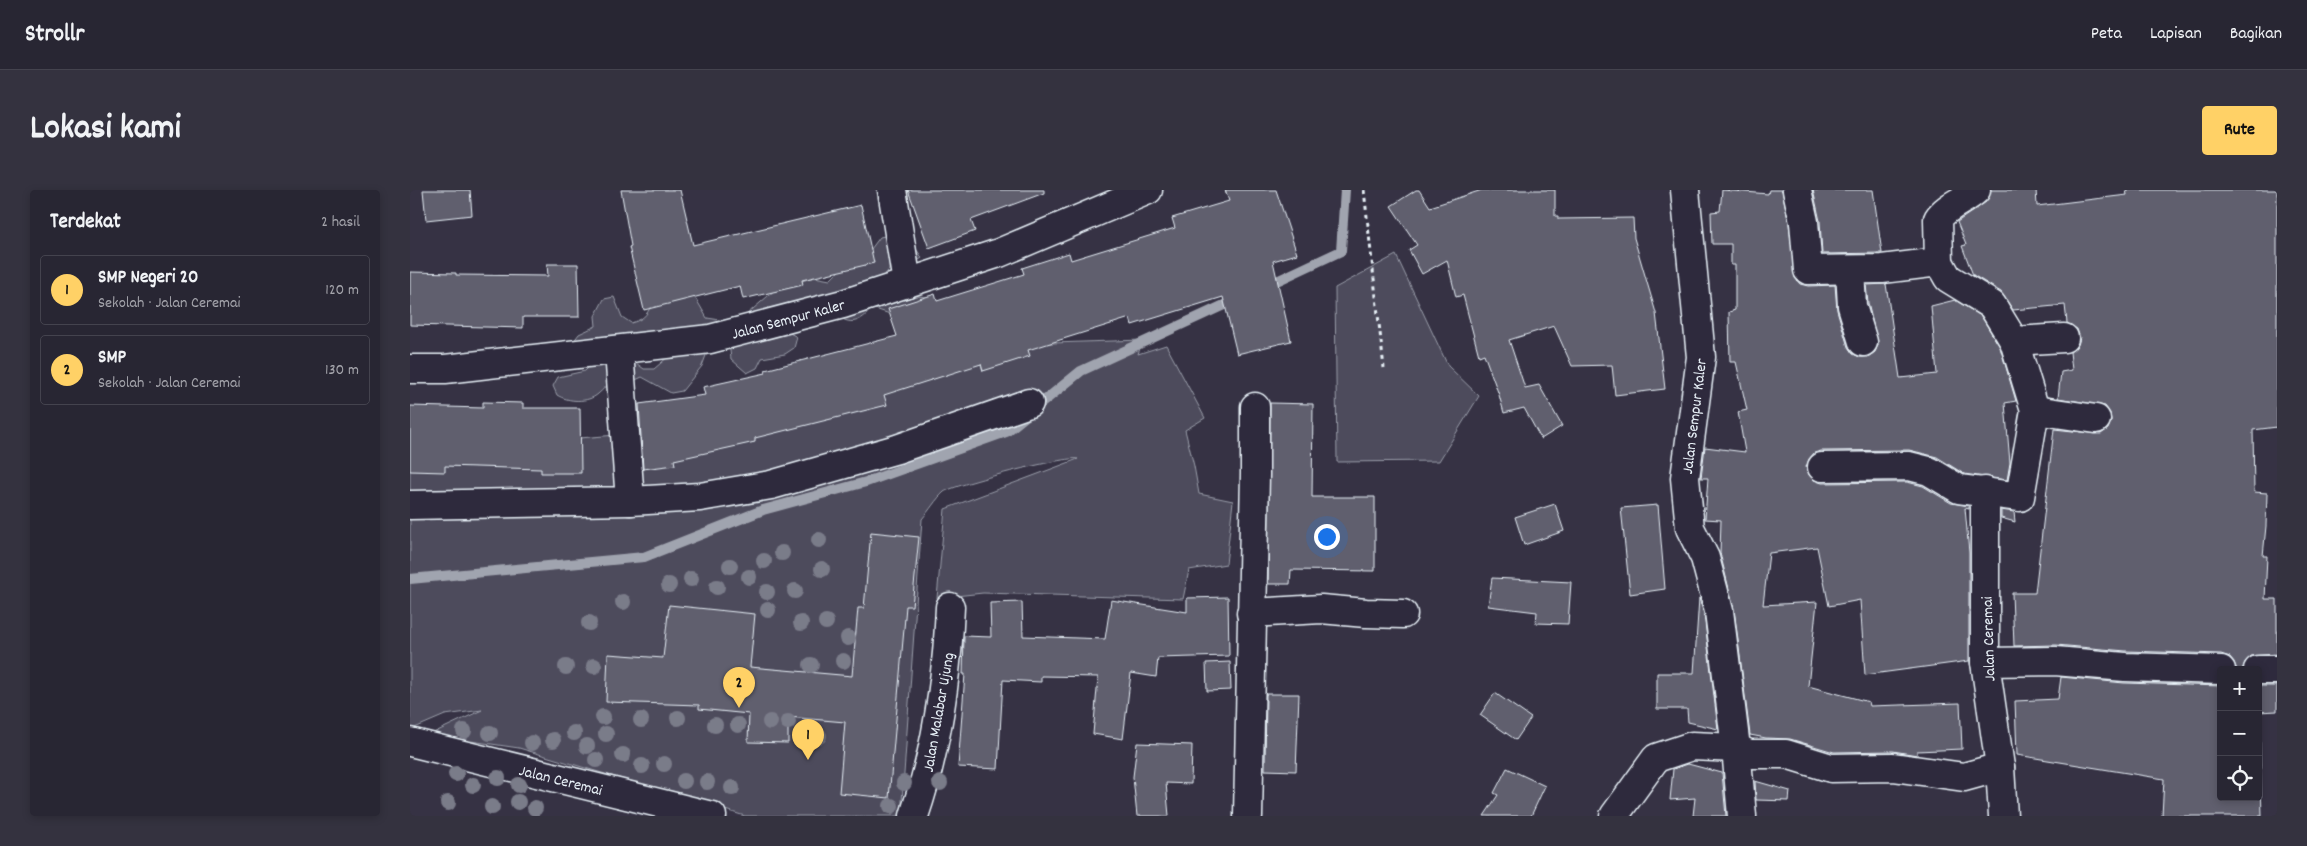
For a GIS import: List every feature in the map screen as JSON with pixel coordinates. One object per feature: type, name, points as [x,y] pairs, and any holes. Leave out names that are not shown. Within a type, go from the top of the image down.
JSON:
[{"type":"street","points":[[892,190],[907,283]]},
{"type":"street","name":"Jalan Sempur Kaler","points":[[410,369],[445,370],[710,339],[843,304],[999,253],[1148,190]]},
{"type":"street","name":"Jalan Sempur Kaler","points":[[1685,190],[1701,357],[1685,478],[1686,494],[1690,528],[1705,558],[1719,611],[1736,748],[1742,816]]},
{"type":"street","points":[[1797,190],[1804,222],[1808,270],[1882,270],[1939,262]]},
{"type":"street","points":[[1822,467],[1909,466],[1928,471],[1959,489],[1985,491],[2018,497],[2022,494],[2035,410],[2014,341],[1992,304],[1948,278],[1939,262],[1938,219],[1941,213],[1969,197],[1976,190]]},
{"type":"street","points":[[1850,270],[1852,306],[1863,342]]},
{"type":"street","points":[[2014,341],[2064,338]]},
{"type":"street","points":[[619,351],[630,500]]},
{"type":"street","points":[[410,505],[630,500],[700,496],[771,485],[897,449],[1029,403]]},
{"type":"street","points":[[1248,816],[1255,407]]},
{"type":"street","points":[[2035,410],[2096,419]]},
{"type":"street","name":"Jalan Ceremai","points":[[1985,491],[1984,662],[2000,767],[2003,816]]},
{"type":"street","name":"Jalan Malabar Ujung","points":[[914,816],[923,791],[939,714],[948,656],[950,607]]},
{"type":"street","points":[[1251,613],[1321,609],[1403,614]]},
{"type":"street","points":[[1984,662],[2054,661],[2125,667],[2217,670]]},
{"type":"street","points":[[2262,670],[2277,670]]},
{"type":"street","name":"Jalan Ceremai","points":[[410,742],[712,816]]},
{"type":"street","points":[[1614,816],[1656,758],[1692,746],[1736,748],[1749,754],[1786,754],[1832,768],[1893,767],[1964,777],[2000,767]]},
{"type":"path","points":[[1364,190],[1384,368]]},
{"type":"shaded area","points":[[889,235],[908,243],[916,249],[922,258],[913,264],[891,267],[884,276],[887,287],[907,295],[927,297],[896,316],[872,308],[864,317],[855,321],[846,321],[836,314],[788,332],[797,337],[794,348],[785,354],[762,358],[757,368],[747,373],[731,359],[730,350],[721,346],[710,345],[702,366],[682,391],[671,393],[642,377],[611,384],[589,399],[572,400],[557,395],[553,386],[558,377],[585,371],[592,364],[628,357],[644,369],[654,369],[676,350],[573,342],[579,334],[596,326],[595,316],[604,299],[614,297],[622,317],[631,323],[644,317],[654,297],[688,293],[696,299],[707,318],[727,321],[746,315],[775,290],[814,277],[830,280],[843,267],[868,253],[880,237]]},
{"type":"shaded area","points":[[1396,255],[1448,366],[1479,396],[1439,461],[1337,462],[1335,288]]},
{"type":"shaded area","points":[[1143,340],[1138,354],[1166,345],[1205,418],[1185,430],[1199,494],[1233,501],[1226,564],[1189,570],[1183,599],[983,593],[937,598],[945,509],[1078,459],[1054,461],[1011,471],[967,483],[944,492],[922,519],[901,816],[745,816],[519,748],[429,735],[482,710],[445,715],[410,730],[410,431],[567,439],[716,427],[993,345]]},
{"type":"building","points":[[423,190],[470,190],[472,215],[426,220]]},
{"type":"building","points":[[621,190],[680,190],[693,245],[861,205],[874,263],[802,280],[803,285],[743,299],[740,286],[644,310],[629,247],[631,246]]},
{"type":"building","points":[[908,190],[1044,190],[1044,193],[971,220],[975,231],[929,248]]},
{"type":"building","points":[[1225,190],[1276,190],[1297,254],[1273,261],[1291,341],[1237,354],[1223,297],[1132,325],[1130,318],[1028,350],[1030,356],[983,371],[981,364],[884,395],[887,405],[755,438],[755,442],[674,460],[675,465],[643,469],[639,404],[705,395],[703,387],[766,373],[765,370],[897,336],[888,309],[935,294],[937,301],[1024,274],[1022,268],[1069,253],[1071,260],[1175,228],[1172,218],[1229,201]]},
{"type":"building","points":[[1419,190],[1430,207],[1482,190],[1555,190],[1555,216],[1558,216],[1558,219],[1633,218],[1634,238],[1656,313],[1665,389],[1615,395],[1612,365],[1572,366],[1554,326],[1509,340],[1525,388],[1539,385],[1562,426],[1541,439],[1524,408],[1504,413],[1484,354],[1479,356],[1463,295],[1456,297],[1447,260],[1422,274],[1409,250],[1417,245],[1391,206]]},
{"type":"building","points":[[1722,190],[1768,194],[1769,190],[1782,190],[1789,224],[1795,278],[1800,284],[1808,286],[1835,285],[1837,310],[1848,347],[1853,354],[1860,357],[1868,357],[1875,352],[1878,345],[1868,303],[1866,285],[1886,284],[1900,378],[1937,374],[1931,306],[1955,300],[1981,316],[2000,347],[2016,401],[2005,403],[2010,463],[2007,480],[1964,474],[1937,457],[1909,450],[1821,451],[1814,453],[1806,467],[1809,475],[1814,480],[1822,483],[1907,482],[1923,486],[1951,503],[1969,506],[1969,509],[1965,508],[1969,553],[1969,661],[1865,675],[1860,600],[1829,606],[1817,547],[1769,553],[1763,605],[1817,602],[1808,686],[1869,702],[1870,706],[1960,703],[1962,749],[1917,751],[1917,755],[1893,751],[1834,752],[1790,739],[1750,735],[1734,609],[1720,553],[1721,520],[1705,519],[1708,478],[1701,478],[1705,447],[1745,452],[1738,412],[1747,410],[1736,362],[1730,362],[1729,312],[1735,310],[1735,265],[1731,265],[1731,244],[1712,244],[1711,212],[1720,211]]},
{"type":"building","points":[[1813,190],[1873,190],[1882,253],[1822,254],[1820,221]]},
{"type":"building","points":[[1991,190],[2036,190],[2037,206],[2127,195],[2126,190],[2277,190],[2277,427],[2253,430],[2254,492],[2267,493],[2263,556],[2267,556],[2265,599],[2277,599],[2277,654],[2251,656],[2244,666],[2236,666],[2230,657],[2221,654],[2126,651],[2056,645],[2014,646],[2012,593],[2035,593],[2054,429],[2101,434],[2108,429],[2111,421],[2110,413],[2105,406],[2058,398],[2061,372],[2072,370],[2070,352],[2078,345],[2080,338],[2077,329],[2067,323],[2065,305],[2013,310],[2001,292],[1973,275],[1962,246],[1966,245],[1957,222],[1986,202]]},
{"type":"building","points":[[547,264],[578,264],[579,317],[523,317],[523,328],[410,325],[410,272],[456,273],[456,275],[548,276]]},
{"type":"building","points":[[483,402],[523,403],[523,408],[580,408],[581,473],[541,473],[541,469],[445,466],[445,472],[410,471],[410,406],[483,408]]},
{"type":"building","points":[[1270,403],[1313,404],[1312,497],[1375,497],[1375,571],[1291,570],[1290,584],[1268,584]]},
{"type":"building","points":[[1555,504],[1564,531],[1524,545],[1515,517]]},
{"type":"building","points":[[1658,505],[1665,589],[1630,594],[1621,508]]},
{"type":"building","points":[[2001,510],[2014,512],[2015,522],[2001,518]]},
{"type":"building","points":[[871,532],[919,537],[912,606],[906,606],[889,798],[839,793],[845,722],[788,717],[788,743],[748,742],[749,714],[699,709],[699,705],[606,702],[608,654],[663,658],[669,605],[755,614],[750,667],[852,676],[858,608],[864,608]]},
{"type":"building","points":[[1492,578],[1571,582],[1568,624],[1536,623],[1537,612],[1488,606]]},
{"type":"building","points":[[1228,597],[1229,656],[1158,658],[1156,677],[1131,673],[1123,739],[1093,734],[1098,677],[1041,676],[1041,682],[1003,680],[998,769],[958,767],[965,674],[963,674],[964,636],[991,637],[990,603],[1022,602],[1023,636],[1105,639],[1111,600],[1187,612],[1187,598]]},
{"type":"building","points":[[1699,598],[1704,614],[1718,729],[1688,722],[1687,709],[1657,709],[1657,673],[1694,673]]},
{"type":"building","points":[[1230,662],[1231,690],[1207,691],[1206,663]]},
{"type":"building","points":[[2061,677],[2124,683],[2217,686],[2217,801],[2262,801],[2262,816],[2162,816],[2164,779],[2017,755],[2015,701],[2058,699]]},
{"type":"building","points":[[2262,686],[2277,686],[2277,711],[2262,712]]},
{"type":"building","points":[[1495,693],[1531,718],[1516,740],[1480,715]]},
{"type":"building","points":[[1266,694],[1299,694],[1296,771],[1265,770]]},
{"type":"building","points":[[1137,743],[1192,745],[1191,784],[1166,783],[1169,816],[1137,816],[1133,777]]},
{"type":"building","points":[[1688,764],[1722,773],[1726,816],[1693,816],[1695,798],[1670,800],[1673,769]]},
{"type":"building","points":[[1507,768],[1545,786],[1531,816],[1484,816],[1498,795],[1494,793]]},
{"type":"building","points":[[1755,781],[1790,791],[1789,801],[1756,800]]},
{"type":"waterway","points":[[1266,286],[1341,251],[1345,190]]},
{"type":"waterway","points":[[410,579],[644,557],[763,510],[866,482],[1006,432],[1081,371],[1237,299]]},
{"type":"place","name":"SMP","points":[[739,708]]},
{"type":"place","name":"SMP Negeri 20","points":[[808,760]]}]
